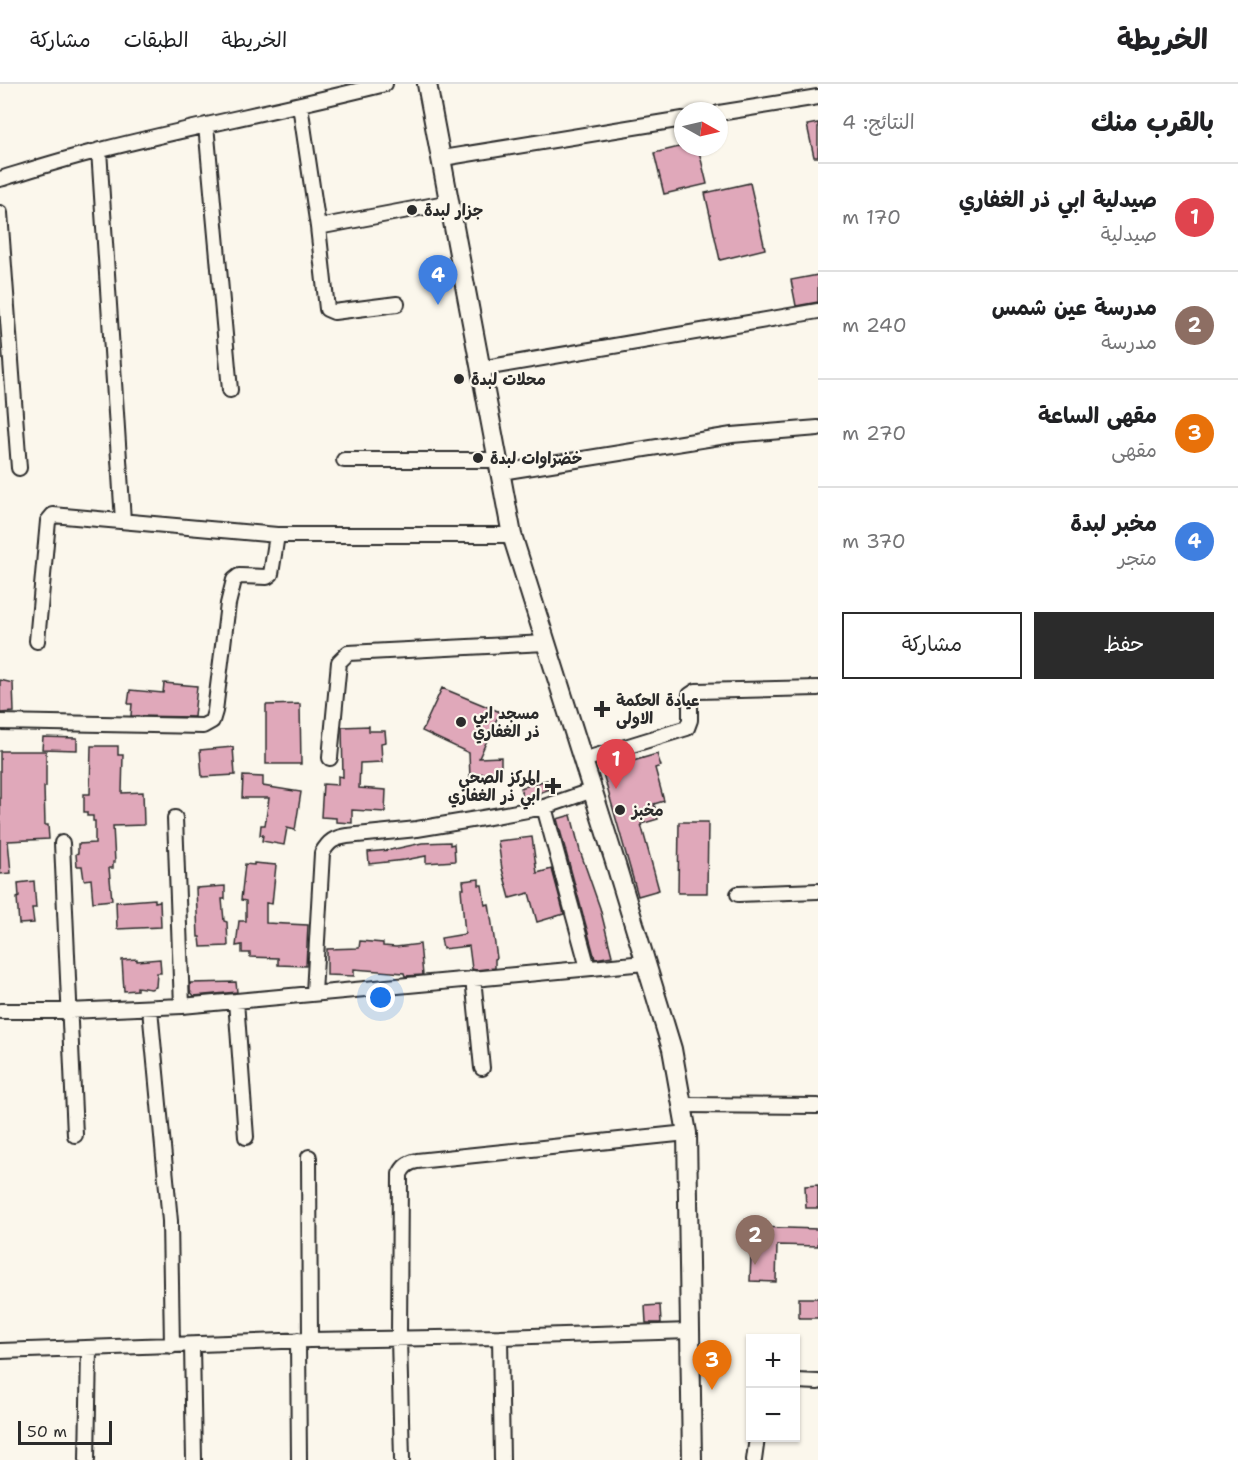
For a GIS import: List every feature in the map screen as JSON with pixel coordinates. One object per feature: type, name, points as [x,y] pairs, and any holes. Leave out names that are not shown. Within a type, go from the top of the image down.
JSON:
[{"type":"street","points":[[0,179],[99,150],[385,84]]},
{"type":"street","points":[[428,84],[451,202],[479,369],[512,535],[672,1049],[684,1105],[687,1133],[693,1460]]},
{"type":"street","points":[[728,112],[818,97]]},
{"type":"street","points":[[300,105],[318,227],[327,309],[334,312],[397,304]]},
{"type":"street","points":[[443,158],[674,120]]},
{"type":"street","points":[[206,125],[230,390]]},
{"type":"street","points":[[99,150],[123,522]]},
{"type":"street","points":[[318,227],[451,202]]},
{"type":"street","points":[[0,213],[19,468]]},
{"type":"street","points":[[479,369],[818,311]]},
{"type":"street","points":[[344,460],[499,466],[732,435],[818,428]]},
{"type":"street","points":[[37,641],[50,517],[53,515],[277,535],[512,535]]},
{"type":"street","points":[[0,722],[203,726],[212,721],[228,604],[234,580],[239,576],[267,577],[272,570],[277,535]]},
{"type":"street","points":[[330,758],[339,662],[348,653],[546,643]]},
{"type":"street","points":[[583,760],[687,728],[690,720],[690,695],[696,691],[818,688]]},
{"type":"street","points":[[314,993],[322,853],[328,842],[347,836],[417,829],[543,807],[593,790]]},
{"type":"street","points":[[543,807],[588,968]]},
{"type":"street","points":[[175,818],[182,1006]]},
{"type":"street","points":[[62,843],[75,1135]]},
{"type":"street","points":[[738,894],[818,891]]},
{"type":"street","points":[[0,1011],[150,1009],[645,963]]},
{"type":"street","points":[[472,978],[482,1068]]},
{"type":"street","points":[[236,1001],[246,1137]]},
{"type":"street","points":[[150,1009],[170,1221],[172,1346]]},
{"type":"street","points":[[684,1105],[818,1106]]},
{"type":"street","points":[[402,1460],[399,1338],[400,1174],[404,1167],[409,1163],[687,1133]]},
{"type":"street","points":[[299,1460],[309,1157]]},
{"type":"street","points":[[0,1351],[304,1340],[690,1331]]},
{"type":"street","points":[[500,1337],[502,1460]]},
{"type":"street","points":[[192,1345],[194,1460]]},
{"type":"street","points":[[87,1460],[89,1349]]},
{"type":"street","points":[[800,1381],[818,1382]]},
{"type":"street","points":[[754,1460],[756,1442]]},
{"type":"building","points":[[818,123],[818,157],[814,157],[807,125]]},
{"type":"building","points":[[674,148],[674,156],[700,156],[707,184],[664,194],[654,153]]},
{"type":"building","points":[[750,183],[765,249],[720,260],[705,193]]},
{"type":"building","points":[[818,275],[818,302],[796,306],[791,280]]},
{"type":"building","points":[[0,680],[13,683],[14,712],[0,713]]},
{"type":"building","points":[[164,683],[197,686],[194,717],[131,716],[132,704],[128,704],[130,690],[163,693]]},
{"type":"building","name":"مسجد ابي ذر الغفاري","points":[[442,688],[500,712],[479,758],[501,757],[501,773],[471,774],[470,778],[469,753],[422,731]]},
{"type":"building","points":[[300,704],[301,764],[266,764],[266,705]]},
{"type":"building","points":[[369,726],[369,731],[385,731],[386,742],[381,743],[382,762],[360,763],[359,788],[386,790],[385,812],[352,810],[352,823],[336,822],[336,818],[321,817],[323,784],[338,785],[338,776],[343,777],[342,727]]},
{"type":"building","points":[[43,737],[77,738],[77,750],[42,749]]},
{"type":"building","points":[[91,746],[118,746],[118,755],[123,755],[122,793],[143,792],[144,825],[113,826],[115,862],[113,862],[113,868],[109,868],[112,900],[93,902],[91,879],[84,880],[82,866],[77,866],[76,854],[78,844],[95,843],[95,821],[93,821],[93,816],[87,816],[87,812],[84,812],[84,794],[90,794]]},
{"type":"building","points":[[233,747],[235,775],[202,777],[200,750]]},
{"type":"building","points":[[0,751],[46,751],[45,825],[48,825],[49,839],[8,841],[11,873],[0,874]]},
{"type":"building","points":[[657,754],[661,766],[655,768],[664,801],[654,804],[658,819],[641,824],[659,890],[638,896],[602,770]]},
{"type":"building","points":[[243,776],[263,777],[263,786],[301,792],[295,830],[287,828],[284,845],[262,841],[261,825],[265,825],[269,798],[242,798]]},
{"type":"building","points":[[547,780],[550,789],[524,802],[520,788]]},
{"type":"building","points":[[571,815],[580,851],[600,908],[612,956],[595,959],[557,819]]},
{"type":"building","points":[[679,822],[708,822],[707,893],[678,893]]},
{"type":"building","points":[[532,837],[537,873],[552,869],[564,914],[537,922],[529,893],[510,898],[502,869],[498,841]]},
{"type":"building","points":[[450,842],[450,845],[454,844],[455,861],[426,863],[426,856],[369,864],[368,852],[422,843]]},
{"type":"building","points":[[254,863],[276,865],[272,904],[266,903],[266,923],[308,925],[306,966],[278,965],[278,958],[250,957],[250,953],[242,953],[242,945],[236,946],[239,921],[246,921],[246,901],[241,900],[245,864],[254,865]]},
{"type":"building","points":[[479,879],[485,905],[489,904],[497,958],[495,968],[476,970],[472,969],[469,946],[443,949],[441,938],[465,934],[461,889],[464,889],[463,881]]},
{"type":"building","points":[[34,881],[36,908],[32,908],[34,923],[19,924],[18,883]]},
{"type":"building","points":[[225,886],[225,899],[222,899],[224,921],[227,922],[228,946],[201,947],[200,937],[198,937],[196,888]]},
{"type":"building","points":[[155,899],[155,902],[160,901],[161,927],[117,929],[116,902]]},
{"type":"building","points":[[360,941],[383,943],[383,946],[396,947],[420,944],[423,975],[405,976],[404,973],[354,969],[354,976],[327,975],[327,949],[359,948]]},
{"type":"building","points":[[137,959],[137,961],[160,959],[161,973],[157,973],[156,987],[151,989],[137,987],[137,990],[124,991],[122,960]]},
{"type":"building","points":[[236,982],[237,992],[194,996],[190,991],[190,983]]},
{"type":"building","points":[[818,1185],[818,1208],[806,1208],[805,1186]]},
{"type":"building","points":[[752,1227],[818,1229],[818,1246],[777,1245],[776,1282],[750,1281]]},
{"type":"building","points":[[799,1298],[818,1298],[818,1318],[799,1318]]},
{"type":"building","points":[[660,1305],[661,1323],[646,1323],[645,1306]]},
{"type":"place","name":"جزار لبدة","points":[[412,210]]},
{"type":"place","name":"مخبر لبدة","points":[[438,305]]},
{"type":"place","name":"محلات لبدة","points":[[459,379]]},
{"type":"place","name":"خضراوات لبدة","points":[[478,458]]},
{"type":"place","name":"عيادة الحكمة الاولى","points":[[602,709]]},
{"type":"place","name":"مسجد ابي ذر الغفاري","points":[[461,722]]},
{"type":"place","name":"المركز الصحي ابي ذر الغفاري","points":[[553,786]]},
{"type":"place","name":"صيدلية ابي ذر الغفاري","points":[[616,789]]},
{"type":"place","name":"مخبز","points":[[620,810]]},
{"type":"place","name":"مدرسة عين شمس","points":[[755,1265]]},
{"type":"place","name":"مقهى الساعة","points":[[712,1390]]}]
